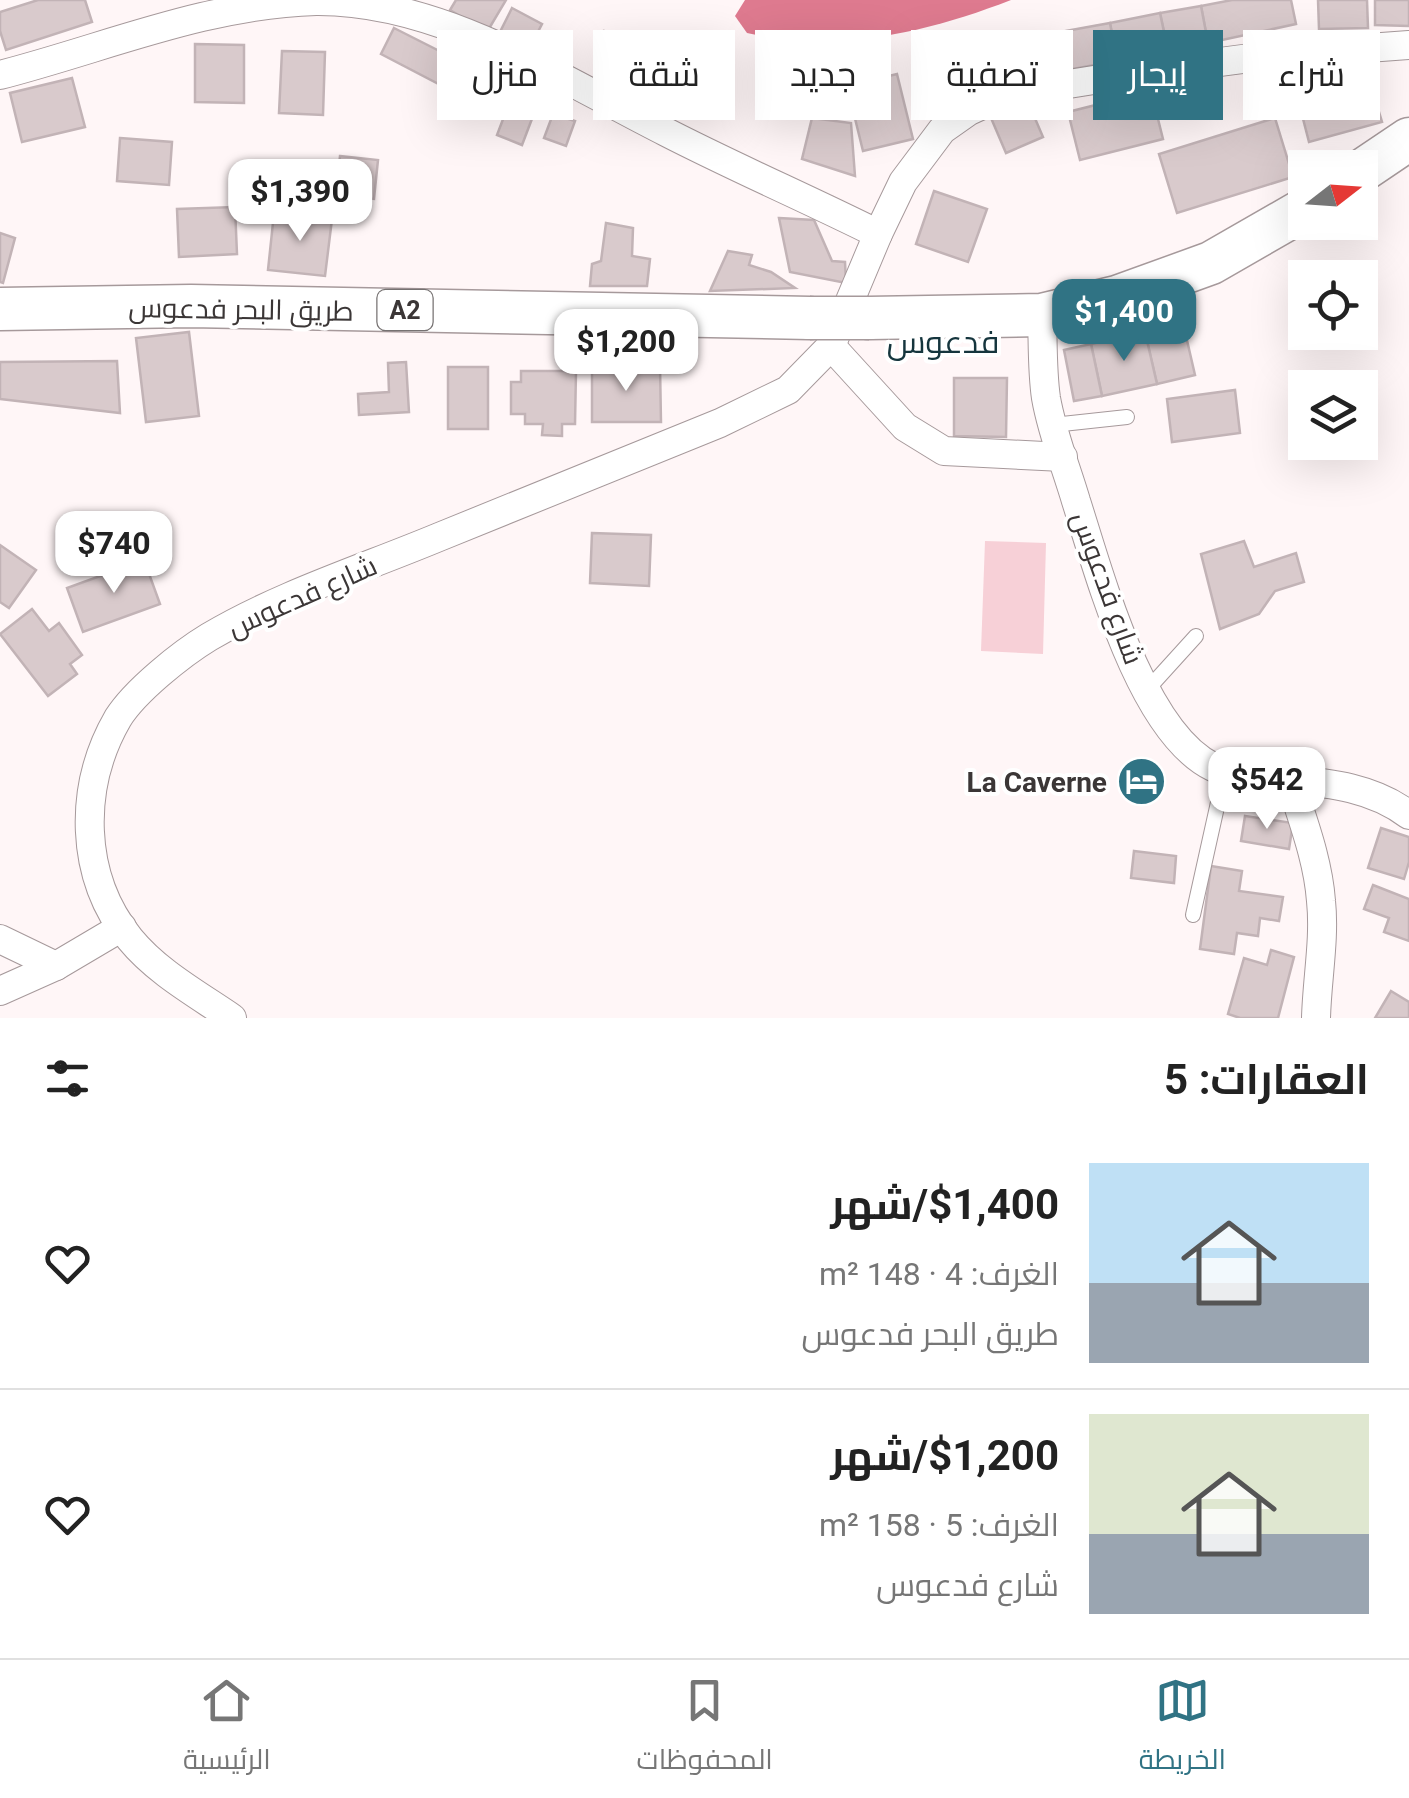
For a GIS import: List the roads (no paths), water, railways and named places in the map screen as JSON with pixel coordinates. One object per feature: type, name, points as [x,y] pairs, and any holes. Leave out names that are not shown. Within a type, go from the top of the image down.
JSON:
[{"type":"main road","points":[[1378,160],[1409,139]]},
{"type":"main road","name":"طريق البحر فدعوس","points":[[0,309],[191,306],[821,332],[869,318],[1042,314],[1117,297],[1211,263],[1288,218]]},
{"type":"street","points":[[0,75],[192,18],[301,2],[349,2],[411,12],[472,34],[672,136],[878,234]]},
{"type":"street","points":[[1063,457],[944,451],[905,427],[821,332],[878,234],[903,182],[942,130],[1006,94],[1272,55],[1409,45]]},
{"type":"street","name":"شارع فدعوس","points":[[1042,314],[1046,398],[1063,457],[1127,651],[1172,730],[1210,766],[1238,777],[1370,792],[1409,815]]},
{"type":"street","name":"شارع فدعوس","points":[[232,1018],[160,968],[122,927],[106,902],[90,855],[90,806],[99,761],[120,716],[162,672],[208,638],[290,598],[737,415],[788,390],[821,332]]},
{"type":"street","points":[[1290,780],[1316,862],[1322,905],[1316,1018]]},
{"type":"street","points":[[0,990],[56,966],[122,927]]},
{"type":"street","points":[[0,939],[56,966]]},
{"type":"lane","points":[[1054,425],[1127,417]]},
{"type":"lane","points":[[1148,690],[1196,636]]},
{"type":"lane","points":[[1194,915],[1225,772]]},
{"type":"place","name":"La Caverne","points":[[1142,782]]},
{"type":"district","name":"فدعوس","points":[[943,342]]}]
